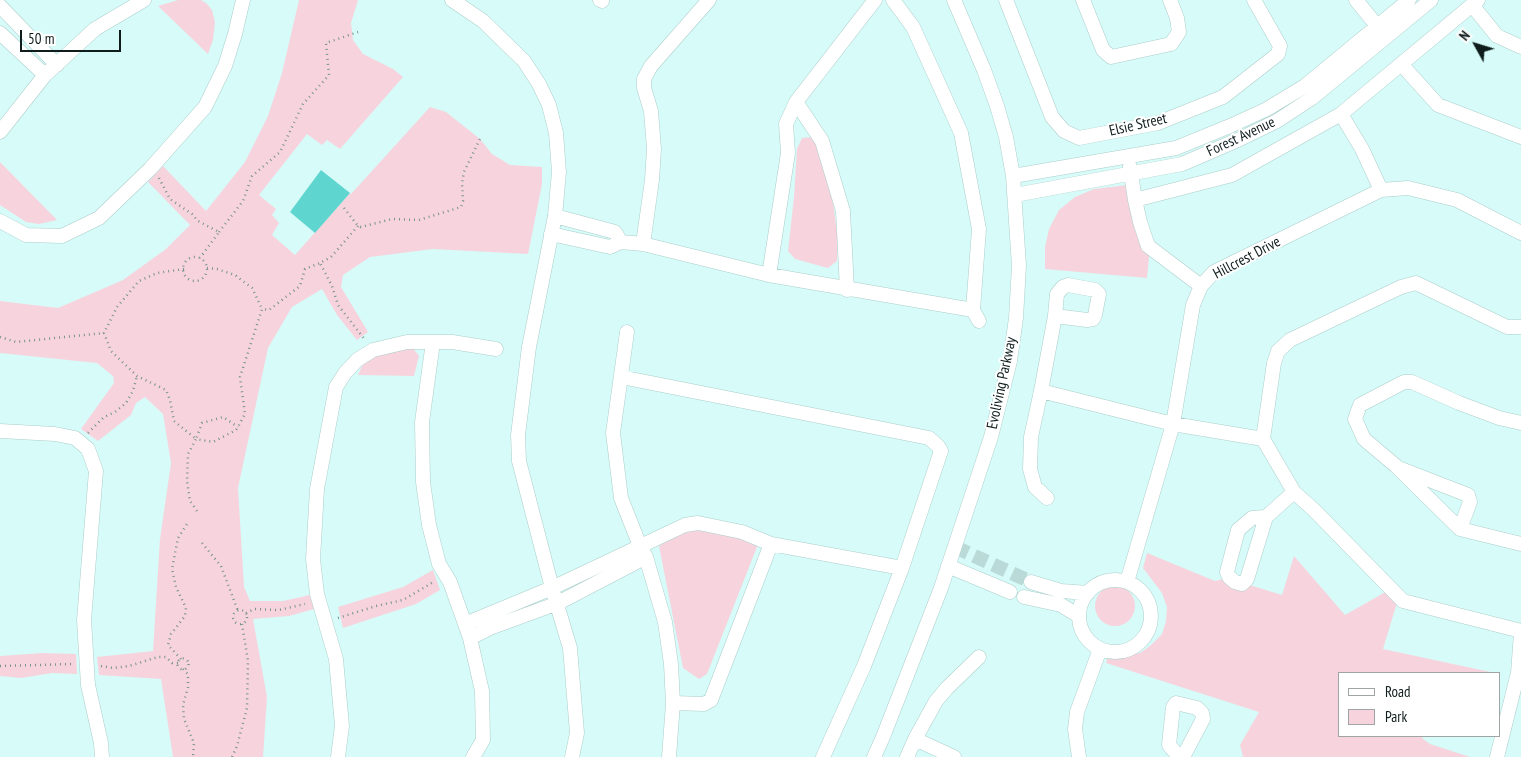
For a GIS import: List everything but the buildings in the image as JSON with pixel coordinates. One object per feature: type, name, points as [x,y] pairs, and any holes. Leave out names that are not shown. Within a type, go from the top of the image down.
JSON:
[{"type":"street","points":[[0,132],[45,75],[95,29],[144,0]]},
{"type":"street","points":[[0,221],[26,235],[62,236],[99,218],[150,169],[205,107],[224,66],[235,34],[243,0]]},
{"type":"street","points":[[452,0],[483,21],[524,61],[540,84],[549,105],[556,133],[560,172],[555,216],[528,347],[518,435],[518,461],[570,648],[577,733],[572,757]]},
{"type":"street","points":[[643,244],[652,180],[654,149],[651,111],[644,88],[644,79],[651,66],[709,0]]},
{"type":"street","points":[[770,275],[788,153],[786,124],[796,102],[875,0]]},
{"type":"street","points":[[552,234],[610,247],[621,242],[643,244],[770,275],[976,316],[979,230],[961,133],[913,27],[893,0]]},
{"type":"street","name":"Evoliving Parkway","points":[[874,757],[948,566],[991,437],[1010,361],[1016,318],[1019,274],[1014,176],[997,106],[954,0]]},
{"type":"street","name":"Elsie Street","points":[[1006,0],[1052,117],[1064,131],[1079,138],[1158,122],[1223,97],[1278,54],[1280,46],[1254,0]]},
{"type":"street","points":[[1083,0],[1103,50],[1111,57],[1171,44],[1179,32],[1177,18],[1170,0]]},
{"type":"street","points":[[1356,0],[1382,32]]},
{"type":"street","name":"Forest Avenue","points":[[1015,195],[1182,164],[1240,140],[1277,121],[1312,98],[1382,32],[1409,0]]},
{"type":"street","name":"Forest Avenue","points":[[1014,176],[1176,148],[1267,109],[1305,86],[1431,0]]},
{"type":"street","points":[[1135,200],[1232,175],[1341,114],[1475,3],[1497,36],[1521,48]]},
{"type":"street","points":[[0,6],[57,65]]},
{"type":"street","points":[[0,34],[45,75]]},
{"type":"street","points":[[1402,65],[1438,105],[1521,137]]},
{"type":"street","points":[[796,102],[822,141],[843,211],[847,290]]},
{"type":"street","points":[[1341,114],[1362,149],[1381,190]]},
{"type":"street","points":[[1128,157],[1135,200],[1148,246],[1201,286]]},
{"type":"street","name":"Hillcrest Drive","points":[[1128,582],[1173,424],[1193,305],[1201,286],[1214,272],[1381,190],[1408,188],[1457,200],[1521,234]]},
{"type":"street","points":[[555,216],[615,232],[621,242]]},
{"type":"street","points":[[1498,757],[1518,673],[1521,632],[1403,601],[1294,492],[1263,439],[1274,363],[1278,351],[1290,340],[1401,287],[1416,283],[1507,327],[1521,327]]},
{"type":"street","points":[[1047,498],[1035,487],[1030,470],[1030,437],[1041,391],[1054,316]]},
{"type":"street","points":[[627,332],[613,433],[621,498],[643,551],[664,622],[670,664],[672,703],[669,757]]},
{"type":"street","points":[[338,757],[342,726],[336,659],[318,601],[313,559],[317,489],[336,387],[357,360],[374,350],[407,342],[452,342],[496,349]]},
{"type":"street","points":[[433,342],[422,422],[423,482],[428,525],[439,564],[450,582],[470,638],[482,691],[483,740],[473,757]]},
{"type":"street","points":[[621,377],[929,438],[941,451],[902,568],[864,666],[823,757]]},
{"type":"street","points":[[1521,423],[1499,418],[1459,403],[1412,382],[1404,382],[1360,406],[1355,419],[1364,438],[1396,466],[1460,530],[1521,544]]},
{"type":"street","points":[[1041,391],[1173,424],[1263,439]]},
{"type":"street","points":[[0,431],[55,434],[75,438],[88,449],[96,471],[84,620],[88,685],[101,743],[102,757]]},
{"type":"street","points":[[1396,466],[1468,495],[1470,502],[1460,530]]},
{"type":"street","points":[[1266,517],[1294,492]]},
{"type":"street","points":[[470,638],[490,628],[558,603],[685,525],[698,523],[742,532],[771,544],[902,568]]},
{"type":"street","points":[[672,703],[704,704],[711,700],[771,544]]},
{"type":"street","points":[[465,624],[643,551]]},
{"type":"street","points":[[948,566],[1010,592]]},
{"type":"street","points":[[1110,580],[1128,582],[1135,586],[1147,599],[1151,616],[1146,634],[1134,647],[1108,652],[1100,649],[1087,639],[1082,632],[1079,616],[1083,600],[1094,587],[1110,580]]},
{"type":"street","points":[[1032,582],[1061,591],[1088,593]]},
{"type":"street","points":[[1024,597],[1061,605],[1079,616]]},
{"type":"street","points":[[1079,757],[1074,729],[1077,712],[1100,649]]},
{"type":"street","points":[[907,757],[936,701],[979,657]]},
{"type":"street","points":[[1179,757],[1169,744],[1172,708],[1176,703],[1197,708],[1202,713],[1203,719],[1183,757]]},
{"type":"street","points":[[915,739],[954,757]]},
{"type":"path","points":[[200,258],[243,201],[252,176],[280,152],[303,104],[329,75],[326,43],[358,32]]},
{"type":"path","points":[[344,208],[358,226],[361,227],[392,220],[419,220],[462,207],[464,172],[481,137]]},
{"type":"path","points":[[150,169],[157,175],[170,199],[192,214],[198,221],[219,232]]},
{"type":"path","points":[[262,310],[269,310],[300,286],[306,269],[331,257],[358,226]]},
{"type":"path","points":[[195,257],[200,258],[205,262],[207,272],[202,278],[195,281],[188,278],[184,269],[188,260],[195,257]]},
{"type":"path","points":[[320,263],[332,286],[338,305],[374,350]]},
{"type":"path","points":[[104,333],[112,351],[137,376],[166,390],[174,421],[196,439],[213,442],[236,430],[245,414],[240,377],[262,310],[252,288],[241,279],[217,269],[207,268]]},
{"type":"path","points":[[104,333],[118,307],[139,281],[157,273],[184,269]]},
{"type":"path","points":[[0,337],[16,342],[104,333]]},
{"type":"path","points":[[80,441],[104,417],[115,412],[126,403],[133,391],[137,376]]},
{"type":"path","points":[[197,511],[190,501],[187,481],[188,454],[202,423],[223,417],[238,427]]},
{"type":"path","points":[[183,669],[188,667],[186,659],[181,659],[168,645],[171,634],[185,616],[186,608],[176,587],[172,569],[178,538],[187,524],[190,525]]},
{"type":"path","points":[[202,543],[221,566],[238,611]]},
{"type":"path","points":[[324,622],[403,600],[445,574]]},
{"type":"path","points":[[238,611],[246,613],[254,609],[279,610],[318,601]]},
{"type":"path","points":[[238,611],[234,614],[234,618],[236,622],[242,624]]},
{"type":"path","points":[[242,624],[247,620],[246,613]]},
{"type":"path","points":[[232,757],[237,746],[247,708],[248,661],[242,624]]},
{"type":"path","points":[[0,666],[87,664],[113,668],[128,666],[158,657],[166,657],[172,662],[178,663]]},
{"type":"path","points":[[178,663],[181,659]]},
{"type":"path","points":[[178,663],[179,667],[188,674],[188,687],[183,705],[184,719],[194,743],[193,757]]},
{"type":"green space","points":[[178,0],[201,0],[212,10],[215,22],[213,40],[208,54],[158,6]]},
{"type":"green space","points":[[299,0],[358,0],[351,23],[353,40],[363,54],[393,69],[403,77],[340,149],[327,140],[322,145],[307,134],[259,195],[276,209],[272,215],[279,223],[272,235],[295,255],[430,107],[446,112],[480,139],[492,154],[510,165],[542,167],[542,184],[528,254],[433,249],[370,257],[343,275],[341,287],[368,332],[357,340],[337,315],[322,289],[292,307],[268,348],[238,488],[244,587],[250,601],[283,601],[310,595],[314,609],[289,616],[253,619],[267,697],[263,757],[173,757],[161,679],[99,675],[97,657],[153,651],[160,539],[171,463],[163,414],[145,397],[136,403],[131,415],[98,441],[81,429],[114,383],[113,376],[97,363],[0,353],[0,301],[58,308],[123,280],[166,249],[190,225],[148,182],[163,166],[206,211],[245,162],[268,116],[282,73]]},
{"type":"green space","points":[[813,137],[833,202],[838,240],[837,261],[828,268],[795,259],[788,251],[797,149],[802,138]]},
{"type":"green space","points":[[0,162],[57,220],[39,224],[26,222],[0,205]]},
{"type":"green space","points":[[1128,185],[1150,247],[1147,278],[1045,269],[1045,247],[1049,229],[1059,210],[1075,197],[1094,189]]},
{"type":"green space","points":[[412,347],[419,356],[414,376],[358,375],[362,366],[370,358],[379,354]]},
{"type":"green space","points":[[696,525],[756,541],[757,547],[707,674],[699,679],[683,668],[659,546]]},
{"type":"green space","points":[[1147,553],[1215,581],[1227,578],[1282,595],[1294,556],[1345,615],[1389,590],[1399,596],[1383,649],[1490,672],[1338,672],[1338,737],[1422,737],[1430,744],[1470,757],[1243,757],[1240,745],[1259,712],[1106,663],[1108,654],[1126,655],[1140,653],[1162,634],[1166,621],[1167,607],[1162,593],[1143,568]]},
{"type":"green space","points":[[433,570],[440,590],[416,604],[343,628],[338,607],[403,587]]},
{"type":"green space","points":[[1115,586],[1129,592],[1135,606],[1129,620],[1115,626],[1101,620],[1095,606],[1101,592]]},
{"type":"green space","points":[[43,653],[76,654],[77,674],[52,673],[21,678],[0,676],[0,656]]},
{"type":"water","points":[[321,170],[350,193],[315,233],[290,212]]},
{"type":"tunnel","points":[[955,547],[1031,582]]}]
